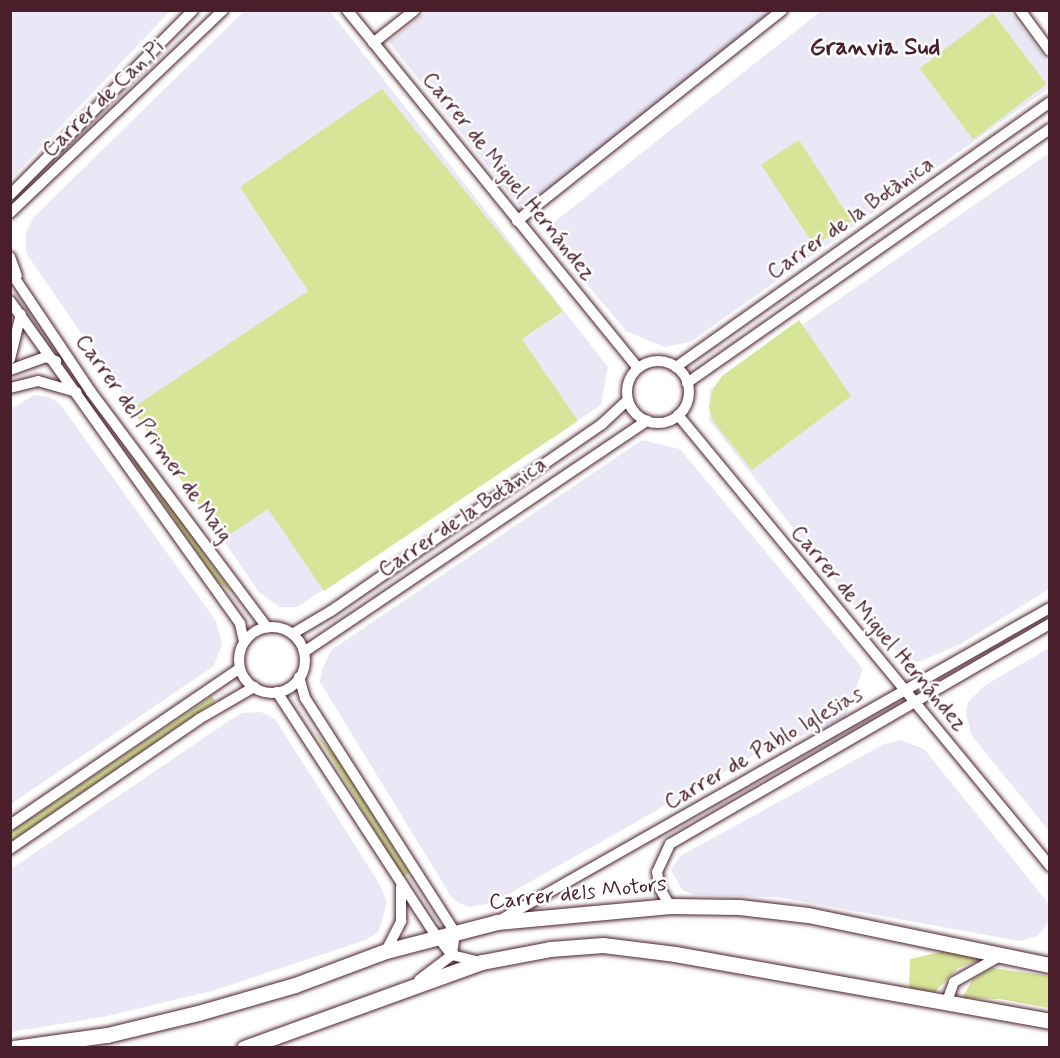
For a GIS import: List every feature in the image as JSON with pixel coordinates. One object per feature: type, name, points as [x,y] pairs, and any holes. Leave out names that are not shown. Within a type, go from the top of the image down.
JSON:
[{"type":"street","name":"Carrer de Can Pi","points":[[11,195],[193,10]]},
{"type":"street","name":"Carrer de Can Pi","points":[[10,213],[223,10]]},
{"type":"street","name":"Carrer de Miguel Hernández","points":[[347,10],[638,368]]},
{"type":"street","points":[[373,43],[415,10]]},
{"type":"street","points":[[517,221],[782,10]]},
{"type":"street","points":[[1020,10],[1050,51]]},
{"type":"street","name":"Carrer de la Botànica","points":[[676,367],[1050,102]]},
{"type":"street","name":"Carrer de la Botànica","points":[[687,383],[1050,129]]},
{"type":"street","points":[[10,257],[14,275]]},
{"type":"street","name":"Carrer del Primer de Maig","points":[[14,275],[91,392],[267,627]]},
{"type":"street","name":"Carrer del Primer de Maig","points":[[10,301],[79,394],[240,624],[244,642]]},
{"type":"street","points":[[10,359],[21,314]]},
{"type":"street","points":[[10,370],[27,362],[52,359],[68,366],[79,384],[91,392]]},
{"type":"street","points":[[659,361],[676,367],[687,383],[688,397],[678,415],[663,422],[647,421],[635,412],[628,400],[628,386],[638,368],[659,361]]},
{"type":"street","points":[[10,388],[38,381],[52,382],[79,394]]},
{"type":"street","name":"Carrer de la Botànica","points":[[292,634],[331,611],[612,417],[628,400]]},
{"type":"street","name":"Carrer de Miguel Hernández","points":[[678,415],[1050,866]]},
{"type":"street","name":"Carrer de la Botànica","points":[[304,652],[647,421]]},
{"type":"street","name":"Carrer de Pablo Iglesias","points":[[497,922],[1050,608]]},
{"type":"street","name":"Carrer de Pablo Iglesias","points":[[670,906],[660,889],[657,872],[670,844],[858,737],[913,701],[1050,624]]},
{"type":"street","points":[[411,985],[452,955],[455,933],[305,698],[300,677],[304,652],[292,634],[267,627],[244,642],[240,668],[254,687],[278,692],[400,884],[452,955],[482,962]]},
{"type":"street","points":[[10,825],[240,668]]},
{"type":"street","points":[[278,692],[300,677]]},
{"type":"street","points":[[10,849],[199,719],[254,687]]},
{"type":"street","points":[[386,951],[401,921],[400,884]]},
{"type":"street","name":"Carrer dels Motors","points":[[14,1047],[107,1035],[198,1013],[295,985],[386,951],[497,922],[670,906],[739,907],[808,915],[1050,965]]},
{"type":"street","points":[[244,1047],[411,985],[482,962],[550,949],[603,945],[675,954],[1050,1021]]},
{"type":"street","points":[[946,1004],[954,982],[1002,955]]},
{"type":"shaded area","points":[[11,11],[170,11],[11,179]]},
{"type":"shaded area","points":[[244,11],[330,11],[608,367],[601,405],[297,607],[279,607],[259,592],[26,253],[26,232],[34,217]]},
{"type":"shaded area","points":[[427,11],[785,11],[526,214],[389,42]]},
{"type":"shaded area","points":[[821,11],[1009,11],[1049,63],[1049,88],[690,342],[664,347],[626,331],[543,231]]},
{"type":"shaded area","points":[[1049,153],[1049,589],[959,645],[918,662],[899,654],[850,601],[709,420],[710,389]]},
{"type":"shaded area","points":[[34,395],[50,397],[60,404],[216,621],[222,644],[214,666],[11,804],[11,409]]},
{"type":"shaded area","points":[[642,440],[680,449],[863,669],[845,718],[758,753],[493,903],[469,907],[452,898],[320,682],[322,670],[331,650]]},
{"type":"shaded area","points":[[1049,648],[1049,831],[972,736],[966,714],[968,702],[984,686]]},
{"type":"shaded area","points":[[261,712],[275,719],[379,883],[387,902],[379,931],[366,940],[212,991],[103,1017],[11,1032],[11,869],[230,720],[242,713]]},
{"type":"shaded area","points":[[900,740],[924,749],[1049,904],[1049,922],[1038,936],[1020,941],[777,897],[695,895],[682,890],[671,870],[680,856],[884,744]]},
{"type":"green space","points":[[993,13],[1047,84],[973,139],[920,68]]},
{"type":"green space","points":[[382,89],[563,311],[522,339],[578,421],[324,591],[268,509],[223,539],[131,409],[308,291],[240,187]]},
{"type":"green space","points":[[799,140],[852,221],[814,246],[761,165]]},
{"type":"green space","points":[[799,320],[851,396],[752,470],[713,421],[709,408],[712,391],[722,376]]},
{"type":"green space","points":[[132,459],[147,471],[232,593],[216,580]]},
{"type":"green space","points":[[212,696],[215,701],[11,841],[11,832]]},
{"type":"green space","points":[[315,732],[335,755],[409,873],[403,877]]},
{"type":"green space","points":[[945,951],[982,959],[958,968],[935,992],[909,988],[910,959]]},
{"type":"green space","points":[[992,968],[1049,976],[1049,1008],[1000,999],[962,998],[973,979]]},
{"type":"district","name":"Granvia Sud","points":[[875,48]]}]
